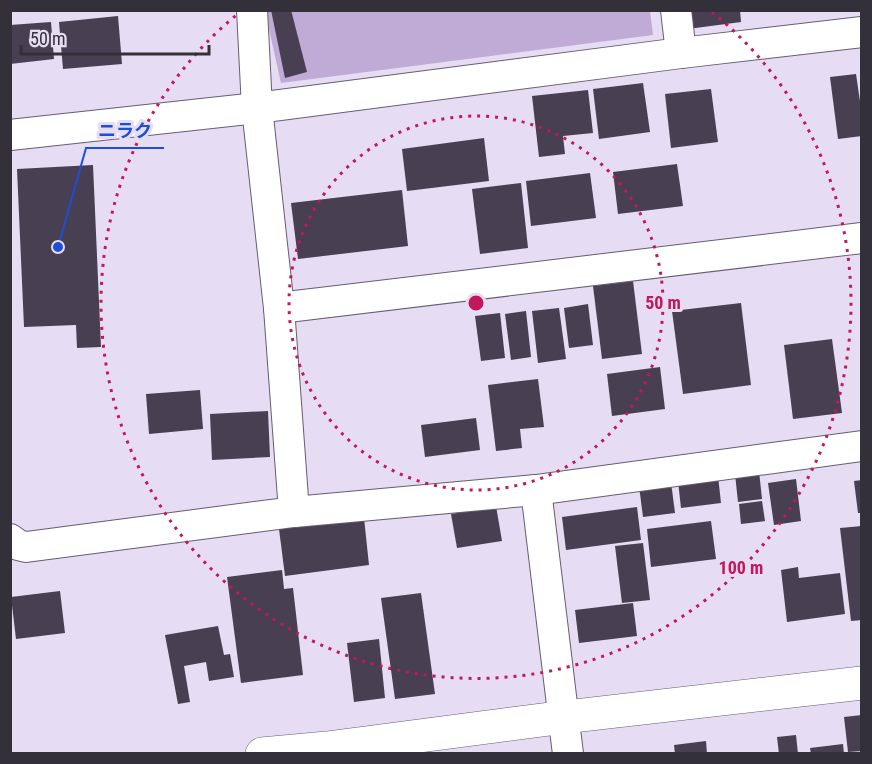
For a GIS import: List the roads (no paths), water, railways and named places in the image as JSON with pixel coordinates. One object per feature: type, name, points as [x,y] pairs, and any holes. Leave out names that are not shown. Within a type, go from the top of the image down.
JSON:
[{"type":"street","points":[[252,10],[257,108],[279,308],[294,512]]},
{"type":"street","points":[[676,10],[681,53]]},
{"type":"street","points":[[10,135],[257,108],[861,32]]},
{"type":"street","points":[[279,308],[861,238]]},
{"type":"street","points":[[10,539],[26,547],[294,512],[536,490],[861,446]]},
{"type":"street","points":[[536,490],[568,753]]},
{"type":"street","points":[[262,753],[327,748],[565,717],[861,683]]},
{"type":"place","name":"ニラク","points":[[58,247]]}]
